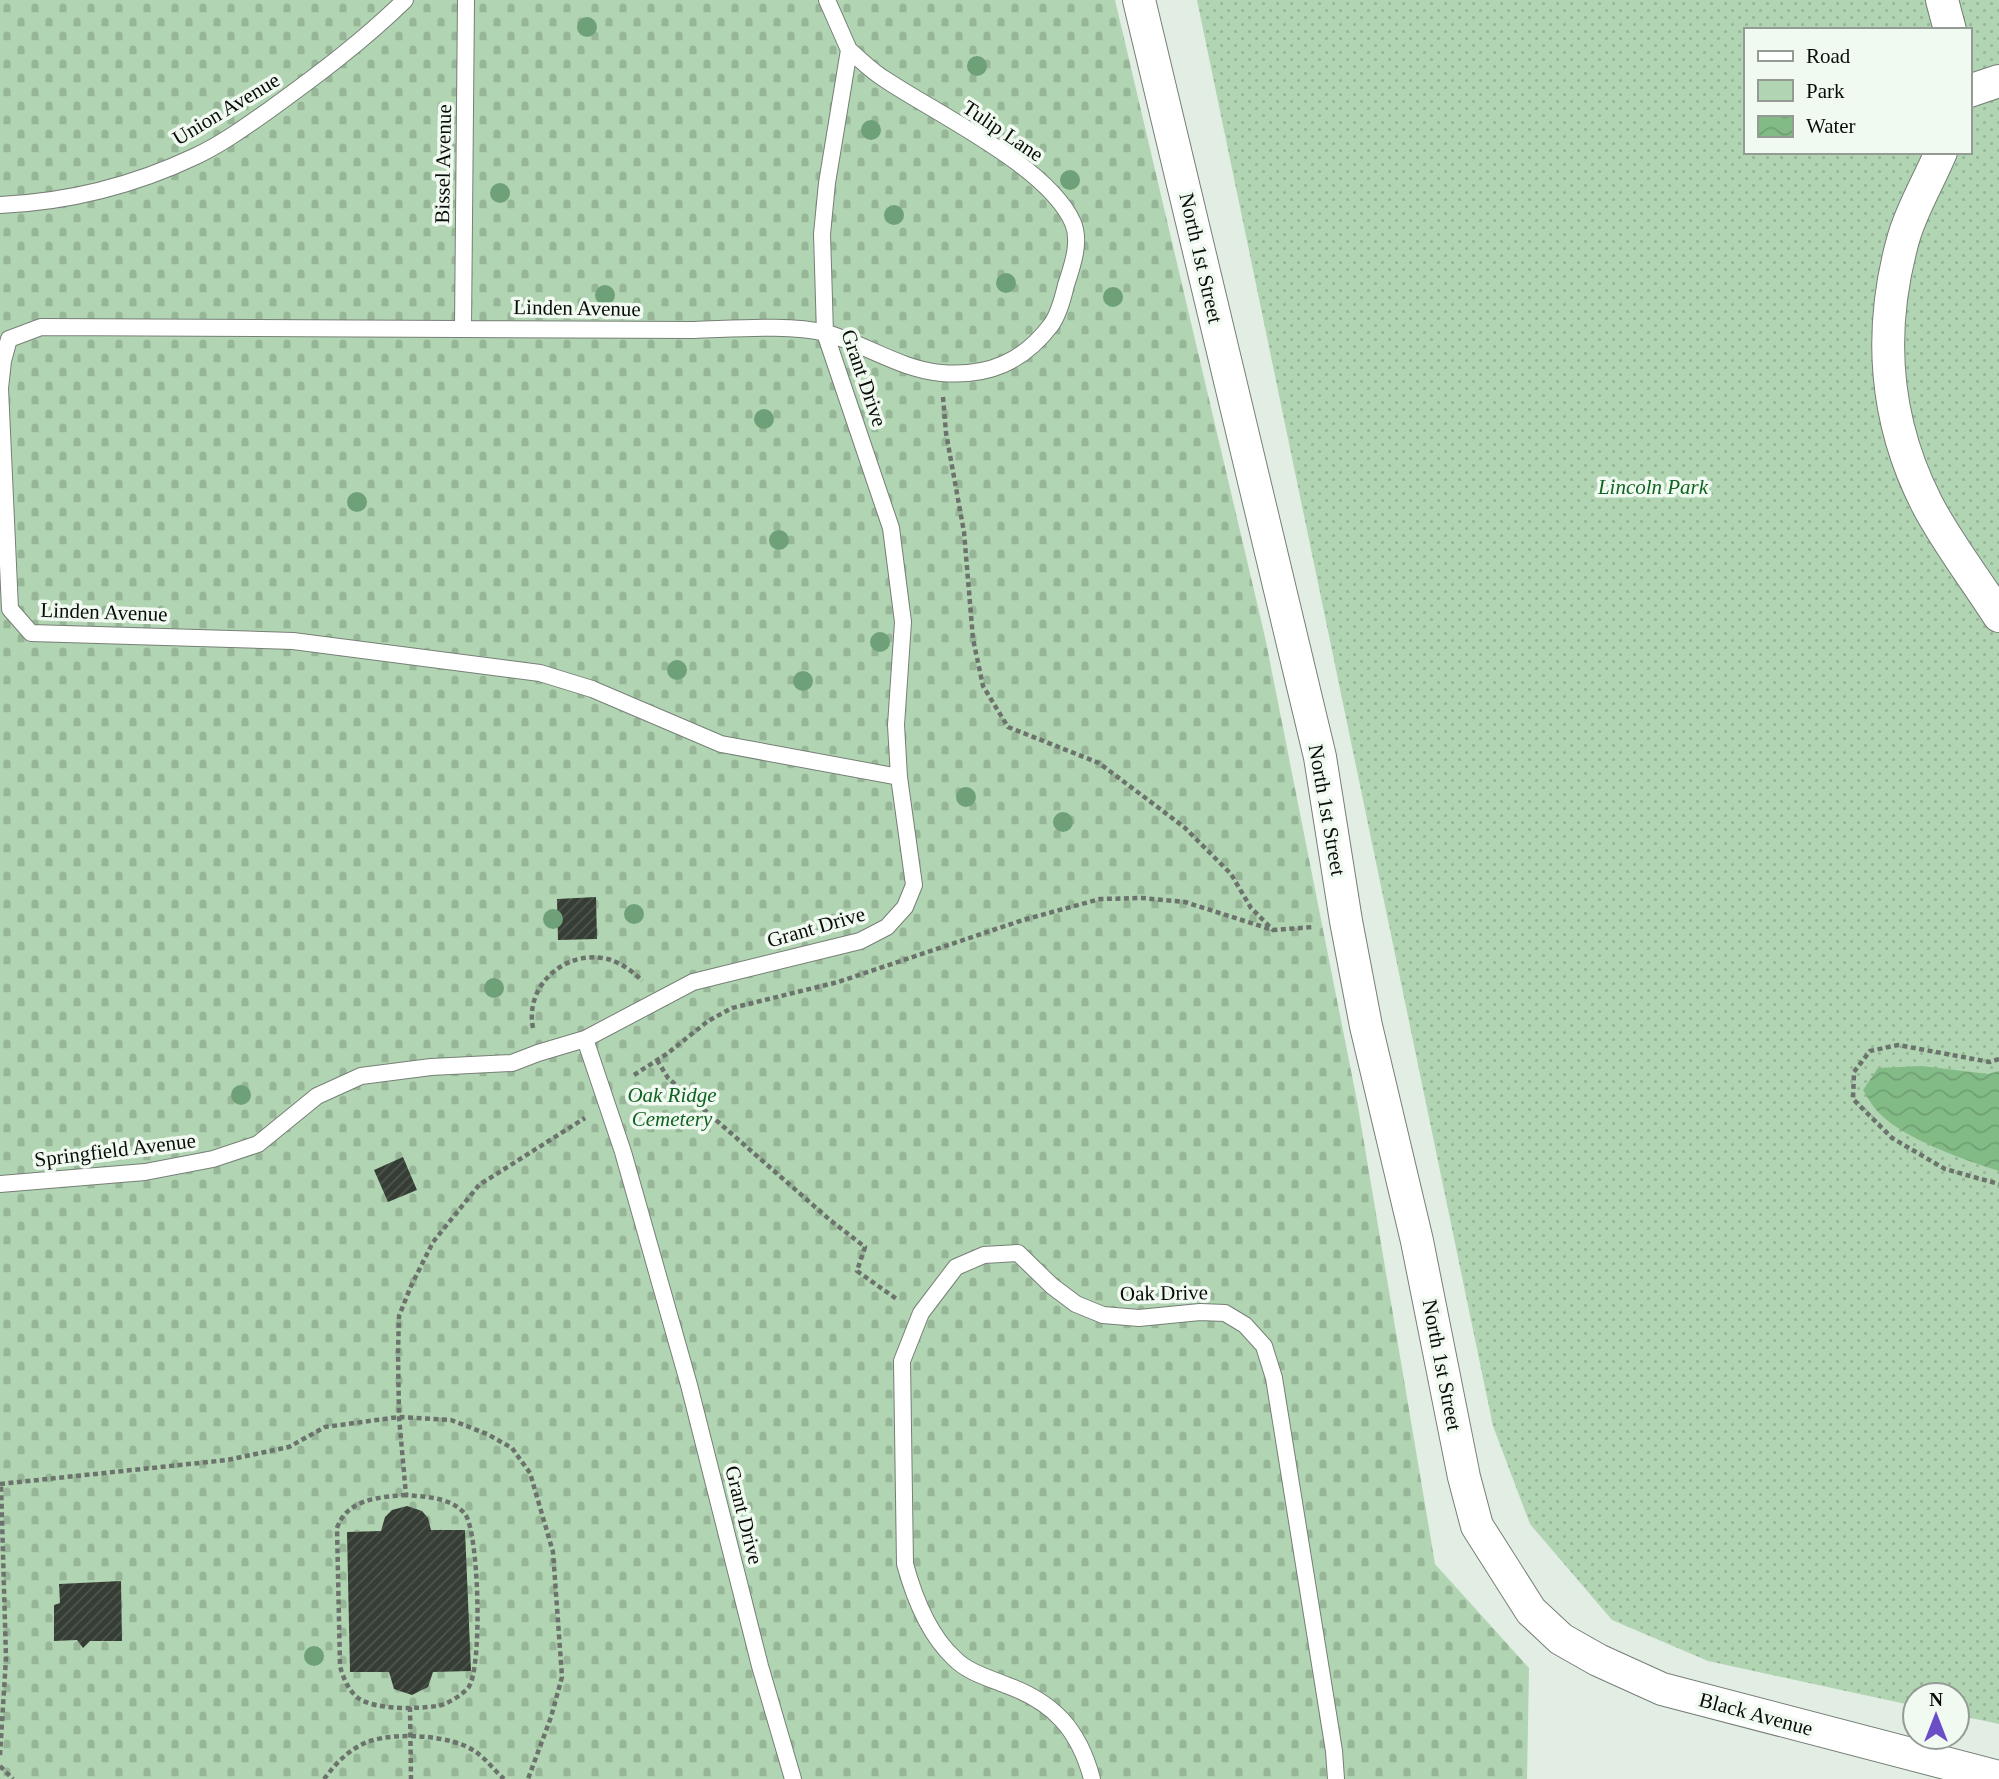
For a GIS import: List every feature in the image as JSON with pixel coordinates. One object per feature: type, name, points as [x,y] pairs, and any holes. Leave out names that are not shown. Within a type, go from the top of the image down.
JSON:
[{"type":"street","name":"North 1st Street","points":[[1139,0],[1320,757],[1366,1026],[1417,1241],[1464,1476],[1477,1526],[1531,1611]]},
{"type":"street","points":[[1942,0],[1949,28]]},
{"type":"street","points":[[1971,90],[1999,81]]},
{"type":"street","points":[[1940,154],[1903,238],[1888,306],[1889,372],[1899,437],[1927,505],[1999,616]]},
{"type":"street","name":"Black Avenue","points":[[1531,1611],[1561,1639],[1598,1660],[1662,1689],[1999,1777]]},
{"type":"lane","name":"Union Avenue","points":[[0,205],[37,203],[86,194],[147,176],[198,155],[252,122],[310,81],[368,36],[405,0]]},
{"type":"lane","name":"Bissel Avenue","points":[[463,327],[466,0]]},
{"type":"lane","points":[[827,0],[849,50]]},
{"type":"lane","name":"Grant Drive","points":[[793,1779],[760,1666],[690,1385],[622,1152],[585,1039],[693,982],[860,940],[887,927],[905,907],[914,885],[899,777],[896,725],[903,622],[891,528],[825,333],[822,234],[827,183],[849,50]]},
{"type":"lane","name":"Tulip Lane","points":[[825,333],[903,363],[941,373],[989,370],[1013,361],[1039,341],[1055,320],[1075,257],[1073,224],[1049,189],[1018,163],[883,78],[849,50]]},
{"type":"lane","name":"Linden Avenue","points":[[825,333],[774,328],[694,330],[41,327],[9,339],[0,387],[10,609],[31,632],[293,641],[540,673],[592,689],[721,744],[828,766],[899,777]]},
{"type":"lane","name":"Springfield Avenue","points":[[0,1184],[145,1172],[213,1159],[258,1144],[317,1096],[361,1076],[431,1067],[512,1063],[585,1039]]},
{"type":"lane","name":"Oak Drive","points":[[1092,1779],[1077,1738],[1058,1714],[1030,1694],[982,1676],[954,1659],[926,1620],[912,1591],[905,1564],[902,1361],[921,1313],[956,1267],[984,1255],[1018,1253],[1052,1286],[1076,1304],[1103,1315],[1139,1318],[1200,1312],[1225,1313],[1245,1325],[1264,1346],[1274,1378],[1334,1751],[1336,1779]]},
{"type":"path","points":[[941,373],[946,433],[964,533],[973,639],[983,686],[1008,727],[1098,764],[1184,827],[1231,874],[1251,908],[1273,930]]},
{"type":"path","points":[[634,1074],[708,1021],[732,1009],[838,982],[1023,920],[1100,899],[1142,898],[1185,902],[1273,930],[1315,927]]},
{"type":"path","points":[[538,1053],[532,1022],[532,1004],[541,983],[557,967],[581,958],[610,960],[633,972],[662,999]]},
{"type":"path","points":[[1999,1059],[1990,1062],[1898,1045],[1870,1051],[1854,1072],[1853,1099],[1892,1138],[1945,1169],[1999,1184]]},
{"type":"path","points":[[657,1060],[668,1078],[830,1220],[865,1247],[857,1271],[908,1307]]},
{"type":"path","points":[[406,1495],[399,1417],[399,1316],[433,1242],[479,1185],[585,1118]]},
{"type":"path","points":[[0,1755],[6,1658],[1,1484],[228,1460],[289,1447],[325,1427],[399,1417],[451,1420],[486,1434],[512,1448],[530,1473],[553,1552],[562,1677],[551,1717],[528,1779]]},
{"type":"path","points":[[406,1495],[438,1498],[465,1514],[472,1528],[478,1641],[475,1671],[469,1687],[438,1706],[410,1707],[383,1707],[358,1697],[344,1681],[340,1666],[337,1528],[348,1509],[380,1497],[406,1495]]},
{"type":"path","points":[[410,1707],[411,1779]]},
{"type":"path","points":[[324,1779],[336,1763],[356,1748],[371,1741],[410,1737],[450,1740],[476,1752],[504,1779]]},
{"type":"path","points":[[0,1766],[13,1779]]},
{"type":"green space","name":"Oak Ridge Cemetery","points":[[0,0],[1115,0],[1265,637],[1357,1101],[1435,1564],[1529,1668],[1527,1779],[0,1779]]},
{"type":"green space","name":"Lincoln Park","points":[[1197,0],[1999,0],[1999,1724],[1971,1718],[1971,1681],[1901,1681],[1901,1703],[1708,1661],[1612,1620],[1530,1524],[1493,1426]]},
{"type":"water","points":[[1922,1066],[1988,1074],[1999,1071],[1999,1171],[1936,1148],[1890,1123],[1879,1113],[1863,1090],[1878,1068]]},
{"type":"building","points":[[596,897],[597,939],[558,940],[557,899]]},
{"type":"building","points":[[403,1157],[417,1190],[388,1202],[374,1170]]},
{"type":"building","points":[[407,1506],[422,1511],[428,1518],[431,1530],[465,1530],[471,1671],[433,1672],[428,1687],[412,1695],[394,1689],[389,1672],[350,1672],[347,1532],[381,1531],[385,1517],[392,1510]]},
{"type":"building","points":[[121,1581],[122,1641],[90,1641],[83,1648],[77,1640],[54,1641],[54,1605],[60,1603],[59,1584]]}]
